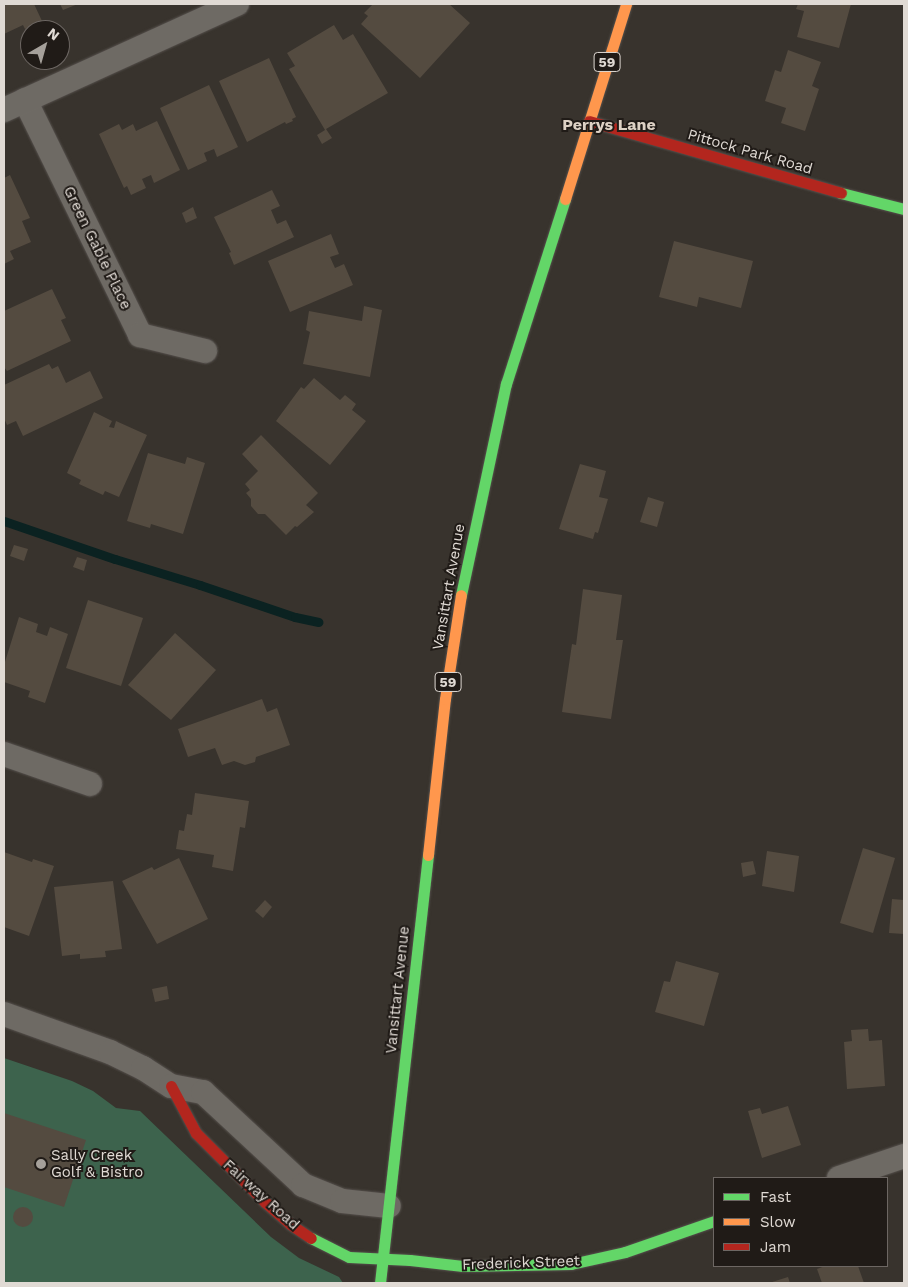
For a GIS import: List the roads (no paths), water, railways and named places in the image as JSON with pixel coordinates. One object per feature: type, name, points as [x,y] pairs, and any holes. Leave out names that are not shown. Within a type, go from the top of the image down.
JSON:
[{"type":"main road","name":"Vansittart Avenue","points":[[380,1283],[445,699],[464,578],[506,384],[626,4]]},
{"type":"main road","name":"Pittock Park Road","points":[[589,121],[816,187],[904,209]]},
{"type":"main road","name":"Fairway Road","points":[[171,1086],[196,1133],[265,1202],[290,1224],[324,1246],[349,1257],[383,1258]]},
{"type":"main road","name":"Frederick Street","points":[[383,1258],[463,1266],[571,1264],[625,1252],[713,1221]]},
{"type":"street","points":[[4,110],[237,4]]},
{"type":"street","name":"Green Gable Place","points":[[25,100],[140,335],[205,351]]},
{"type":"street","points":[[4,754],[90,784]]},
{"type":"street","name":"Fairway Road","points":[[4,1014],[110,1052],[143,1068],[171,1086],[203,1092],[303,1185],[342,1200],[389,1206]]},
{"type":"street","points":[[842,1177],[904,1156]]},
{"type":"waterway","points":[[4,521],[295,617],[318,622]]},
{"type":"place","name":"Sally Creek Golf & Bistro","points":[[41,1164]]},
{"type":"district","name":"Perrys Lane","points":[[609,125]]}]
